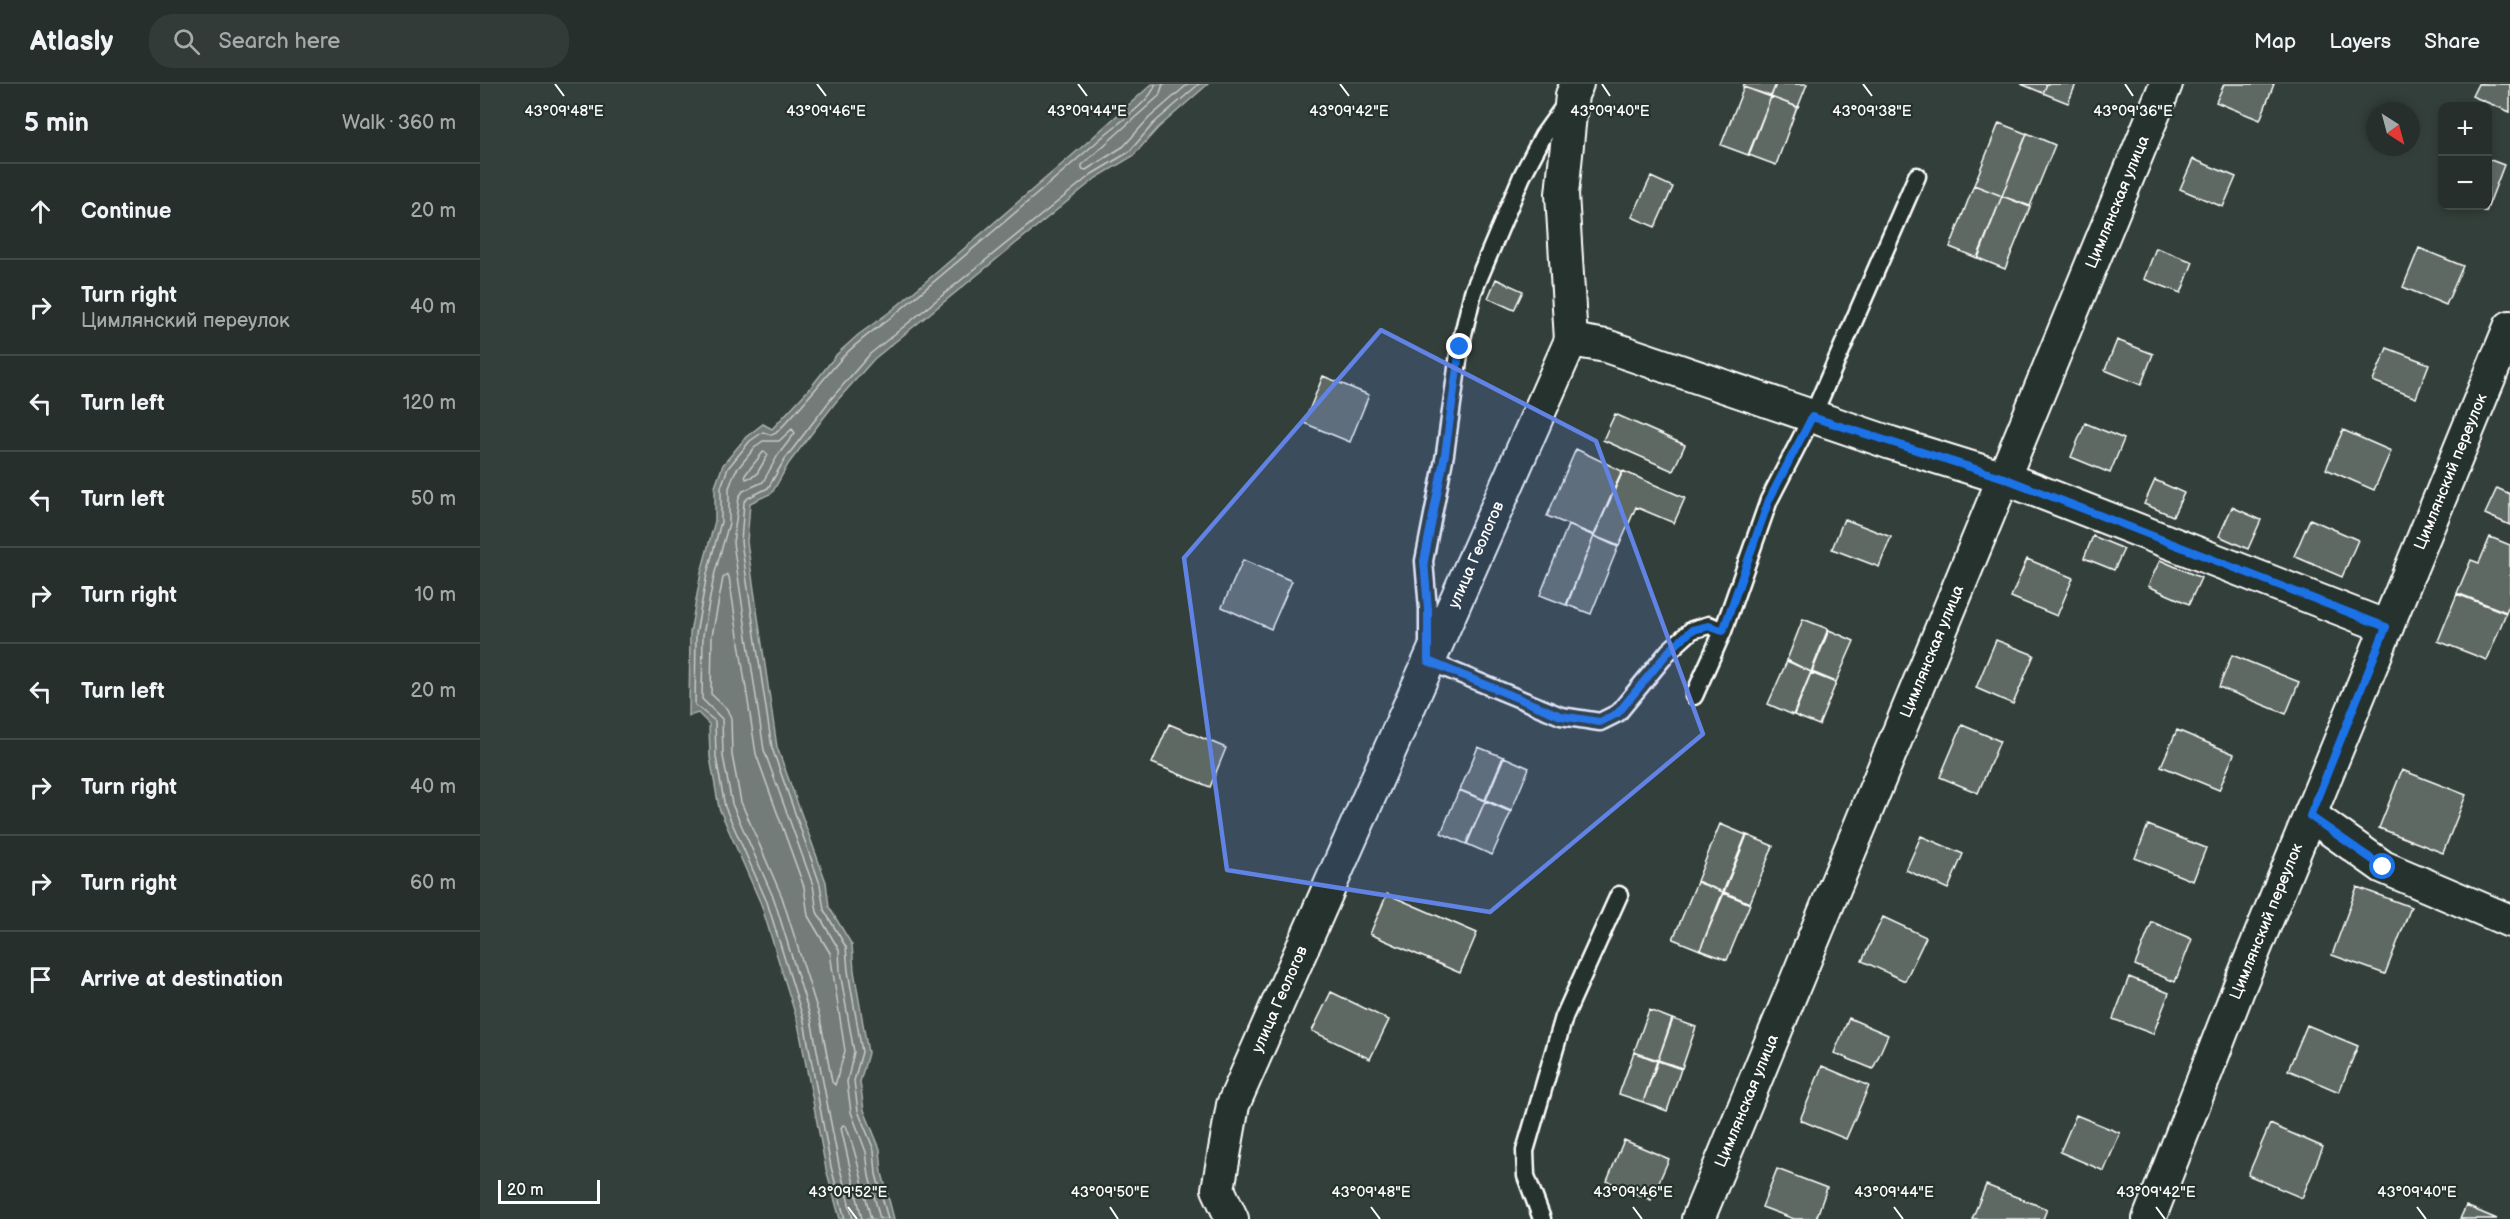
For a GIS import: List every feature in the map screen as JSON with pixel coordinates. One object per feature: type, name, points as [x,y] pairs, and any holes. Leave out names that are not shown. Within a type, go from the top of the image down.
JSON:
[{"type":"street","name":"Цимлянская улица","points":[[1698,1219],[2166,84]]},
{"type":"street","name":"улица Геологов","points":[[1232,1219],[1218,1189],[1233,1105],[1571,340],[1562,194],[1575,90]]},
{"type":"street","name":"Цимлянский переулок","points":[[2149,1219],[2386,627],[2510,327]]},
{"type":"street","points":[[1571,340],[1606,346],[1812,417],[2004,478],[2386,627]]},
{"type":"street","points":[[2310,816],[2383,867],[2510,921]]},
{"type":"lane","points":[[1575,90],[1543,136],[1522,176],[1473,292],[1460,347],[1445,454],[1424,561],[1428,609],[1428,661],[1561,716],[1600,722],[1618,713],[1669,651],[1692,630],[1709,626],[1723,631]]},
{"type":"lane","points":[[1694,696],[1723,631],[1769,500],[1812,417],[1917,176]]},
{"type":"lane","points":[[1542,1219],[1526,1176],[1525,1151],[1564,1017],[1619,895]]},
{"type":"highlighted area","points":[[1381,330],[1596,441],[1703,734],[1490,912],[1227,870],[1184,558]]},
{"type":"water","points":[[1152,84],[1208,84],[1158,128],[1133,156],[1096,178],[874,359],[835,403],[789,463],[772,493],[750,503],[747,542],[777,747],[826,882],[829,907],[852,945],[854,971],[868,1053],[860,1082],[864,1110],[880,1149],[882,1173],[894,1219],[840,1219],[826,1169],[798,1023],[761,904],[719,808],[710,757],[709,724],[698,713],[689,716],[690,633],[701,573],[715,521],[715,487],[723,465],[746,437],[763,424],[772,429],[811,387],[837,354],[937,272]]},
{"type":"building","points":[[1744,84],[1776,84],[1771,96],[1743,87]]},
{"type":"building","points":[[1776,84],[1807,84],[1798,107],[1771,97]]},
{"type":"building","points":[[2021,84],[2047,84],[2043,93]]},
{"type":"building","points":[[2047,84],[2076,84],[2068,103],[2043,93]]},
{"type":"building","points":[[2224,84],[2274,84],[2260,120],[2216,102]]},
{"type":"building","points":[[2478,84],[2510,84],[2510,112],[2492,104],[2492,102],[2472,96]]},
{"type":"building","points":[[1744,87],[1771,97],[1748,155],[1721,145]]},
{"type":"building","points":[[1771,97],[1797,107],[1776,165],[1749,155]]},
{"type":"building","points":[[1999,123],[2027,134],[2002,196],[1974,185]]},
{"type":"building","points":[[2027,133],[2055,145],[2030,206],[2002,196]]},
{"type":"building","points":[[2193,159],[2236,177],[2223,207],[2180,189]]},
{"type":"building","points":[[2492,160],[2504,165],[2492,196]]},
{"type":"building","points":[[1651,177],[1673,187],[1655,227],[1632,217]]},
{"type":"building","points":[[1974,185],[2002,196],[1977,258],[1950,247]]},
{"type":"building","points":[[2002,196],[2030,207],[2005,269],[1978,258]]},
{"type":"building","points":[[2156,248],[2193,262],[2181,293],[2144,279]]},
{"type":"building","points":[[2419,248],[2463,266],[2446,305],[2403,287]]},
{"type":"building","points":[[1496,279],[1523,291],[1514,310],[1488,298]]},
{"type":"building","points":[[2117,340],[2153,354],[2141,385],[2105,370]]},
{"type":"building","points":[[2387,348],[2429,364],[2416,398],[2373,381]]},
{"type":"building","points":[[1323,376],[1369,395],[1350,442],[1304,423]]},
{"type":"building","points":[[1615,414],[1685,445],[1673,471],[1603,440]]},
{"type":"building","points":[[2085,423],[2124,439],[2110,473],[2071,457]]},
{"type":"building","points":[[2343,430],[2391,451],[2374,490],[2326,469]]},
{"type":"building","points":[[1576,449],[1622,471],[1594,535],[1547,516]]},
{"type":"building","points":[[1623,471],[1685,498],[1674,523],[1636,507],[1619,546],[1594,536]]},
{"type":"building","points":[[2155,480],[2184,493],[2173,516],[2144,504]]},
{"type":"building","points":[[2497,488],[2510,494],[2510,525],[2485,514]]},
{"type":"building","points":[[2232,507],[2261,520],[2248,549],[2219,536]]},
{"type":"building","points":[[1844,519],[1891,537],[1879,567],[1832,549]]},
{"type":"building","points":[[2310,519],[2358,540],[2342,577],[2294,556]]},
{"type":"building","points":[[1568,525],[1594,536],[1566,605],[1540,595]]},
{"type":"building","points":[[1594,536],[1618,547],[1591,614],[1567,605]]},
{"type":"building","points":[[2093,536],[2124,549],[2114,570],[2084,558]]},
{"type":"building","points":[[2490,537],[2510,545],[2510,602],[2506,612],[2457,593],[2471,560],[2479,563]]},
{"type":"building","points":[[2027,559],[2073,578],[2057,616],[2011,597]]},
{"type":"building","points":[[1243,560],[1292,581],[1271,629],[1222,607]]},
{"type":"building","points":[[2160,560],[2201,578],[2189,604],[2148,586]]},
{"type":"building","points":[[2457,594],[2506,613],[2487,660],[2438,641]]},
{"type":"building","points":[[1803,619],[1828,629],[1811,672],[1787,660]]},
{"type":"building","points":[[1829,630],[1854,641],[1836,682],[1812,672]]},
{"type":"building","points":[[1996,640],[2034,655],[2013,704],[1976,688]]},
{"type":"building","points":[[2232,655],[2299,682],[2286,714],[2219,687]]},
{"type":"building","points":[[1787,661],[1811,672],[1793,715],[1768,704]]},
{"type":"building","points":[[1811,673],[1836,683],[1819,725],[1794,715]]},
{"type":"building","points":[[1169,724],[1226,748],[1210,787],[1152,763]]},
{"type":"building","points":[[1962,725],[2000,741],[1978,793],[1940,777]]},
{"type":"building","points":[[2177,730],[2234,754],[2219,790],[2161,766]]},
{"type":"building","points":[[1478,747],[1503,757],[1485,800],[1460,790]]},
{"type":"building","points":[[1504,757],[1529,768],[1511,811],[1486,800]]},
{"type":"building","points":[[2402,770],[2466,795],[2443,853],[2379,828]]},
{"type":"building","points":[[1459,790],[1485,801],[1466,844],[1441,833]]},
{"type":"building","points":[[1485,801],[1511,812],[1492,855],[1467,844]]},
{"type":"building","points":[[1720,824],[1746,835],[1723,892],[1697,881]]},
{"type":"building","points":[[2148,825],[2206,848],[2193,881],[2135,858]]},
{"type":"building","points":[[1747,835],[1773,846],[1750,903],[1724,892]]},
{"type":"building","points":[[1921,836],[1963,854],[1948,889],[1906,870]]},
{"type":"building","points":[[1697,882],[1723,892],[1700,950],[1673,939]]},
{"type":"building","points":[[2357,887],[2411,907],[2385,974],[2332,955]]},
{"type":"building","points":[[1724,893],[1750,904],[1727,960],[1700,950]]},
{"type":"building","points":[[1387,894],[1477,933],[1460,973],[1370,934]]},
{"type":"building","points":[[1883,917],[1926,937],[1905,981],[1862,961]]},
{"type":"building","points":[[2152,922],[2192,939],[2175,982],[2135,965]]},
{"type":"building","points":[[2129,977],[2169,993],[2153,1034],[2113,1019]]},
{"type":"building","points":[[1331,992],[1389,1020],[1370,1059],[1312,1031]]},
{"type":"building","points":[[1649,1010],[1672,1019],[1658,1060],[1634,1052]]},
{"type":"building","points":[[1849,1018],[1888,1035],[1873,1069],[1834,1053]]},
{"type":"building","points":[[1673,1019],[1696,1027],[1682,1068],[1658,1060]]},
{"type":"building","points":[[2307,1025],[2358,1046],[2339,1092],[2288,1070]]},
{"type":"building","points":[[1634,1052],[1657,1061],[1643,1102],[1619,1094]]},
{"type":"building","points":[[1658,1061],[1681,1069],[1667,1111],[1643,1102]]},
{"type":"building","points":[[1822,1066],[1869,1086],[1846,1139],[1800,1120]]},
{"type":"building","points":[[2076,1115],[2120,1133],[2104,1171],[2060,1152]]},
{"type":"building","points":[[2270,1124],[2323,1147],[2302,1198],[2248,1175]]},
{"type":"building","points":[[1624,1140],[1669,1159],[1651,1200],[1607,1181]]},
{"type":"building","points":[[1777,1169],[1827,1188],[1816,1219],[1794,1219],[1762,1207]]},
{"type":"building","points":[[1986,1185],[2047,1209],[2043,1219],[1972,1219]]},
{"type":"building","points":[[2466,1206],[2497,1219],[2460,1219]]},
{"type":"route","points":[[1460,347],[1445,454],[1424,561],[1428,609],[1428,661],[1561,716],[1600,722],[1618,713],[1641,688],[1669,651],[1692,630],[1709,626],[1723,631],[1769,500],[1812,417],[2004,478],[2386,627],[2310,816],[2354,849],[2383,867]]}]
